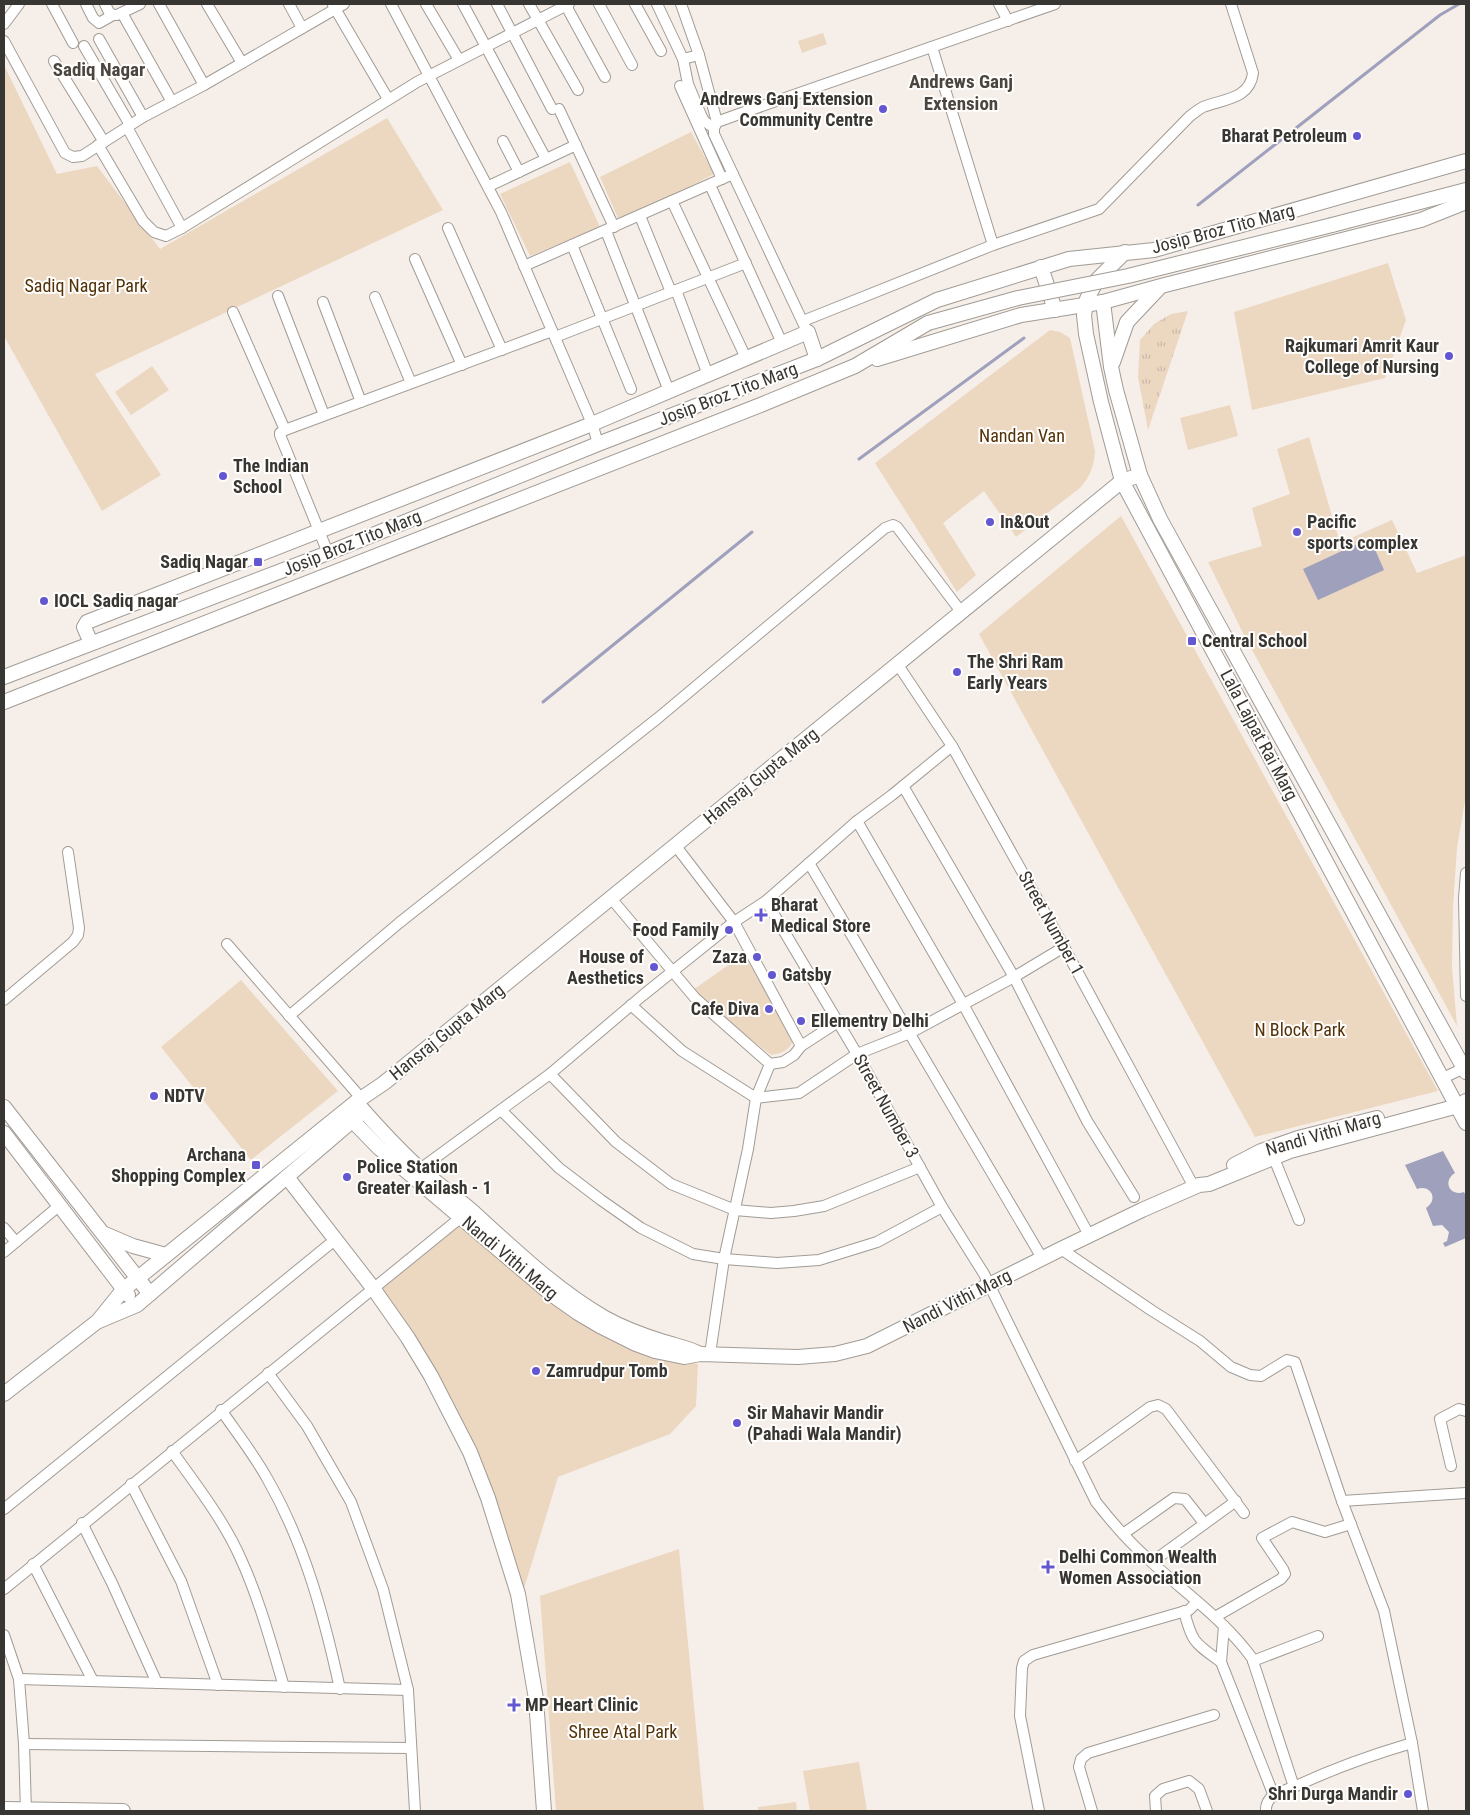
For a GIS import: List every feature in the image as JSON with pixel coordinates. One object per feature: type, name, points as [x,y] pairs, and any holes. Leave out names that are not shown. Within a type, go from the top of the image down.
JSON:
[{"type":"main road","name":"Josip Broz Tito Marg","points":[[4,677],[328,553],[598,444],[817,359],[937,300],[1069,260],[1154,250],[1466,161]]},
{"type":"main road","name":"Josip Broz Tito Marg","points":[[4,702],[763,404],[855,366],[928,324],[1018,298],[1128,276],[1466,190]]},
{"type":"main road","points":[[855,366],[1021,315],[1103,302],[1421,220],[1466,202]]},
{"type":"main road","points":[[1085,305],[1097,280],[1125,252]]},
{"type":"main road","points":[[1041,267],[1052,310]]},
{"type":"main road","points":[[1111,367],[1127,322],[1161,286]]},
{"type":"main road","name":"Lala Lajpat Rai Marg","points":[[1103,302],[1111,367],[1140,475],[1160,519],[1466,1068]]},
{"type":"main road","name":"Lala Lajpat Rai Marg","points":[[1085,305],[1086,334],[1101,402],[1122,481],[1444,1078],[1461,1099],[1466,1123]]},
{"type":"main road","points":[[1052,310],[1068,316],[1086,334]]},
{"type":"main road","points":[[92,643],[84,627],[87,622],[592,424],[782,343],[805,327],[817,359]]},
{"type":"main road","name":"Hansraj Gupta Marg","points":[[98,1321],[136,1305],[150,1294],[287,1176],[384,1083],[610,897],[962,614],[1122,481],[1140,475]]},
{"type":"main road","points":[[1343,891],[1361,881]]},
{"type":"main road","points":[[1359,921],[1377,910]]},
{"type":"main road","name":"Nandi Vithi Marg","points":[[360,1104],[398,1148],[551,1294],[600,1326],[636,1344],[684,1358],[705,1354],[798,1357],[835,1354],[868,1346],[1089,1235],[1196,1186],[1209,1184],[1272,1153],[1299,1149],[1461,1099]]},
{"type":"main road","points":[[4,1107],[150,1294]]},
{"type":"main road","name":"Hansraj Gupta Marg","points":[[4,1394],[98,1321],[123,1290],[166,1255],[348,1116]]},
{"type":"main road","name":"Nandi Vithi Marg","points":[[348,1116],[379,1148],[466,1213]]},
{"type":"main road","points":[[4,1133],[136,1305]]},
{"type":"main road","points":[[287,1176],[373,1288],[408,1338],[431,1376],[470,1452],[488,1498],[518,1594],[536,1699],[544,1811]]},
{"type":"main road","points":[[102,1232],[132,1246],[166,1255]]},
{"type":"main road","points":[[4,1809],[123,1811]]},
{"type":"street","points":[[4,24],[19,4]]},
{"type":"street","points":[[52,4],[73,43]]},
{"type":"street","points":[[86,4],[93,18],[99,23],[140,4]]},
{"type":"street","points":[[104,4],[110,12],[117,14],[172,102]]},
{"type":"street","points":[[159,4],[204,85]]},
{"type":"street","points":[[207,4],[242,63]]},
{"type":"street","points":[[289,4],[302,28]]},
{"type":"street","points":[[390,4],[489,186],[554,334],[592,424],[598,444]]},
{"type":"street","points":[[426,4],[458,60]]},
{"type":"street","points":[[462,4],[546,159]]},
{"type":"street","points":[[496,4],[576,145],[610,229],[636,306],[669,391]]},
{"type":"street","points":[[530,4],[578,90]]},
{"type":"street","points":[[54,61],[143,221],[154,232],[166,236],[182,228],[428,75],[566,4],[605,77]]},
{"type":"street","points":[[599,4],[632,65]]},
{"type":"street","points":[[634,4],[661,51]]},
{"type":"street","points":[[657,4],[683,59],[688,84],[701,115],[704,121],[716,125],[1054,4]]},
{"type":"street","points":[[681,4],[699,55],[716,125],[714,134],[805,327],[993,245],[1099,209],[1190,116],[1202,108],[1245,92],[1252,83],[1254,73],[1231,4]]},
{"type":"street","points":[[998,4],[1008,21]]},
{"type":"street","points":[[4,41],[65,153],[73,157],[82,156],[143,117],[204,85],[302,28],[337,5],[388,99]]},
{"type":"street","points":[[99,39],[143,117]]},
{"type":"street","points":[[84,46],[182,228]]},
{"type":"street","points":[[932,47],[993,245]]},
{"type":"street","points":[[683,59],[699,55]]},
{"type":"street","points":[[680,86],[722,179]]},
{"type":"street","points":[[503,140],[519,172]]},
{"type":"street","points":[[489,186],[576,145]]},
{"type":"street","points":[[524,266],[733,174]]},
{"type":"street","points":[[710,185],[782,343]]},
{"type":"street","points":[[672,201],[746,358]]},
{"type":"street","points":[[640,216],[674,291],[708,374]]},
{"type":"street","points":[[448,228],[502,350]]},
{"type":"street","points":[[572,245],[631,389]]},
{"type":"street","points":[[415,259],[462,364]]},
{"type":"street","points":[[328,553],[280,436],[285,430],[462,364],[602,319],[746,263]]},
{"type":"street","points":[[278,296],[324,415]]},
{"type":"street","points":[[375,297],[411,383]]},
{"type":"street","points":[[323,302],[361,402]]},
{"type":"street","points":[[233,312],[285,430]]},
{"type":"street","points":[[289,1016],[399,923],[658,718],[885,528],[893,525],[898,527],[962,614]]},
{"type":"street","name":"Street Number 1","points":[[898,665],[952,746],[1196,1186]]},
{"type":"street","points":[[420,1169],[550,1074],[631,1005],[734,922],[766,901],[857,821],[904,786],[952,746]]},
{"type":"street","points":[[904,786],[1014,977],[1088,1121],[1134,1197]]},
{"type":"street","points":[[857,821],[963,1004],[1089,1235]]},
{"type":"street","points":[[675,845],[734,922],[801,1046]]},
{"type":"street","points":[[4,1000],[78,935],[68,852]]},
{"type":"street","points":[[809,863],[1042,1258]]},
{"type":"street","points":[[1466,873],[1464,898],[1466,996]]},
{"type":"street","points":[[610,897],[695,998],[770,1064]]},
{"type":"street","name":"Street Number 3","points":[[766,901],[857,1054],[942,1207],[990,1285],[1096,1502],[1123,1534],[1241,1642],[1253,1661],[1294,1787]]},
{"type":"street","points":[[226,944],[289,1016],[360,1104]]},
{"type":"street","points":[[631,1005],[682,1051],[756,1098],[799,1093],[857,1054],[910,1033],[1014,977],[1064,947]]},
{"type":"street","points":[[770,1064],[783,1062],[794,1055],[801,1046],[838,1022]]},
{"type":"street","points":[[705,1354],[748,1149],[756,1098],[770,1064]]},
{"type":"street","points":[[1444,1078],[1466,1068]]},
{"type":"street","points":[[550,1074],[616,1142],[671,1184],[735,1210],[770,1213],[824,1206],[920,1167]]},
{"type":"street","points":[[501,1110],[559,1168],[641,1228],[693,1254],[724,1259],[777,1263],[819,1260],[877,1242],[942,1207]]},
{"type":"street","points":[[1272,1153],[1300,1220]]},
{"type":"street","points":[[4,1252],[60,1205]]},
{"type":"street","points":[[4,1588],[466,1213]]},
{"type":"street","points":[[4,1228],[16,1242]]},
{"type":"street","points":[[4,1510],[336,1240]]},
{"type":"street","points":[[1062,1249],[1200,1341],[1231,1367],[1250,1375],[1261,1376],[1287,1360],[1295,1362],[1342,1501],[1384,1611],[1412,1743],[1423,1811]]},
{"type":"street","points":[[268,1373],[307,1426],[351,1502],[383,1589],[408,1690],[415,1811]]},
{"type":"street","points":[[1075,1461],[1150,1407],[1158,1405],[1166,1408],[1244,1513]]},
{"type":"street","points":[[1451,1466],[1440,1420],[1460,1409],[1466,1411]]},
{"type":"street","points":[[221,1410],[268,1479],[288,1517],[309,1571],[327,1629],[340,1688]]},
{"type":"street","points":[[172,1450],[215,1512],[240,1556],[258,1601],[284,1687]]},
{"type":"street","points":[[131,1484],[181,1581],[218,1685]]},
{"type":"street","points":[[1342,1501],[1466,1493]]},
{"type":"street","points":[[1123,1534],[1174,1498],[1185,1499],[1204,1523]]},
{"type":"street","points":[[1152,1562],[1236,1501]]},
{"type":"street","points":[[1215,1617],[1281,1579],[1285,1574],[1262,1538],[1292,1522],[1325,1532],[1352,1524]]},
{"type":"street","points":[[82,1524],[112,1583],[157,1683]]},
{"type":"street","points":[[33,1564],[93,1681]]},
{"type":"street","points":[[1039,1811],[1020,1716],[1022,1668],[1024,1662],[1033,1655],[1061,1646],[1189,1610],[1197,1602]]},
{"type":"street","points":[[1184,1611],[1190,1636],[1196,1643],[1221,1662]]},
{"type":"street","points":[[1224,1626],[1221,1662],[1274,1796]]},
{"type":"street","points":[[4,1635],[19,1679],[24,1744],[26,1810]]},
{"type":"street","points":[[1253,1661],[1318,1636]]},
{"type":"street","points":[[19,1679],[408,1690]]},
{"type":"street","points":[[1092,1811],[1079,1767],[1081,1760],[1088,1753],[1214,1715]]},
{"type":"street","points":[[1266,1811],[1266,1804],[1274,1796],[1338,1767],[1412,1743]]},
{"type":"street","points":[[24,1744],[410,1748]]},
{"type":"street","points":[[1156,1811],[1155,1796],[1163,1789],[1189,1781],[1199,1789],[1208,1811]]},
{"type":"green space","points":[[823,33],[827,44],[802,53],[798,41]]},
{"type":"green space","name":"Sadiq Nagar Park","points":[[4,65],[57,174],[97,166],[160,249],[387,118],[443,210],[95,374],[161,475],[102,511],[4,336]]},
{"type":"green space","points":[[691,132],[714,174],[620,223],[600,177]]},
{"type":"green space","points":[[570,162],[600,227],[530,256],[500,194]]},
{"type":"green space","points":[[1388,263],[1406,320],[1385,378],[1252,410],[1234,312]]},
{"type":"green space","points":[[1188,311],[1148,430],[1138,377],[1140,340],[1154,324],[1171,314]]},
{"type":"green space","name":"Nandan Van","points":[[1050,330],[1060,332],[1070,338],[1095,451],[1091,471],[1080,488],[1016,537],[984,491],[943,523],[976,575],[957,592],[875,463]]},
{"type":"green space","points":[[152,366],[169,390],[131,415],[115,392]]},
{"type":"green space","points":[[1230,405],[1238,436],[1188,450],[1180,418]]},
{"type":"green space","points":[[1309,437],[1340,543],[1392,520],[1417,573],[1466,555],[1466,795],[1457,848],[1453,907],[1452,967],[1457,1026],[1245,637],[1208,562],[1262,546],[1252,508],[1290,494],[1277,449]]},
{"type":"green space","name":"N Block Park","points":[[1121,516],[1438,1091],[1255,1137],[979,634]]},
{"type":"green space","points":[[744,954],[793,1041],[782,1052],[771,1055],[690,992]]},
{"type":"green space","points":[[241,980],[338,1091],[251,1160],[161,1047]]},
{"type":"green space","points":[[461,1221],[517,1272],[606,1337],[652,1356],[698,1364],[696,1406],[670,1434],[558,1477],[523,1592],[474,1446],[379,1289]]},
{"type":"green space","name":"Shree Atal Park","points":[[679,1549],[704,1811],[556,1811],[540,1596]]},
{"type":"green space","points":[[859,1762],[867,1811],[810,1811],[803,1771]]},
{"type":"green space","points":[[796,1802],[797,1811],[758,1811],[758,1807]]},
{"type":"water","points":[[1370,538],[1384,570],[1318,600],[1303,569]]},
{"type":"water","points":[[1443,1151],[1455,1173],[1449,1180],[1449,1187],[1455,1192],[1464,1192],[1466,1196],[1466,1238],[1445,1247],[1443,1243],[1447,1241],[1449,1232],[1442,1225],[1433,1226],[1426,1208],[1432,1201],[1432,1194],[1426,1189],[1417,1189],[1405,1165]]},
{"type":"waterway","points":[[1198,205],[1440,15],[1459,4]]},
{"type":"waterway","points":[[859,459],[1024,338]]},
{"type":"waterway","points":[[543,702],[752,532]]},
{"type":"place","name":"Andrews Ganj Extension Community Centre","points":[[883,109]]},
{"type":"place","name":"Bharat Petroleum","points":[[1357,136]]},
{"type":"place","name":"Rajkumari Amrit Kaur College of Nursing","points":[[1449,356]]},
{"type":"place","name":"The Indian School","points":[[223,476]]},
{"type":"place","name":"In&Out","points":[[990,522]]},
{"type":"place","name":"Pacific sports complex","points":[[1297,532]]},
{"type":"place","name":"Sadiq Nagar","points":[[258,562]]},
{"type":"place","name":"IOCL Sadiq nagar","points":[[44,601]]},
{"type":"place","name":"Central School","points":[[1192,641]]},
{"type":"place","name":"The Shri Ram Early Years","points":[[957,672]]},
{"type":"place","name":"Bharat Medical Store","points":[[761,915]]},
{"type":"place","name":"Food Family","points":[[729,930]]},
{"type":"place","name":"Zaza","points":[[757,957]]},
{"type":"place","name":"House of Aesthetics","points":[[654,967]]},
{"type":"place","name":"Gatsby","points":[[772,975]]},
{"type":"place","name":"Cafe Diva","points":[[769,1009]]},
{"type":"place","name":"Ellementry Delhi","points":[[801,1021]]},
{"type":"place","name":"NDTV","points":[[154,1096]]},
{"type":"place","name":"Archana Shopping Complex","points":[[256,1165]]},
{"type":"place","name":"Police Station Greater Kailash - 1","points":[[347,1177]]},
{"type":"place","name":"Zamrudpur Tomb","points":[[536,1371]]},
{"type":"place","name":"Sir Mahavir Mandir (Pahadi Wala Mandir)","points":[[737,1423]]},
{"type":"place","name":"Delhi Common Wealth Women Association","points":[[1048,1567]]},
{"type":"place","name":"MP Heart Clinic","points":[[514,1705]]},
{"type":"place","name":"Shri Durga Mandir","points":[[1408,1794]]},
{"type":"district","name":"Sadiq Nagar","points":[[99,69]]},
{"type":"district","name":"Andrews Ganj Extension","points":[[961,92]]}]
